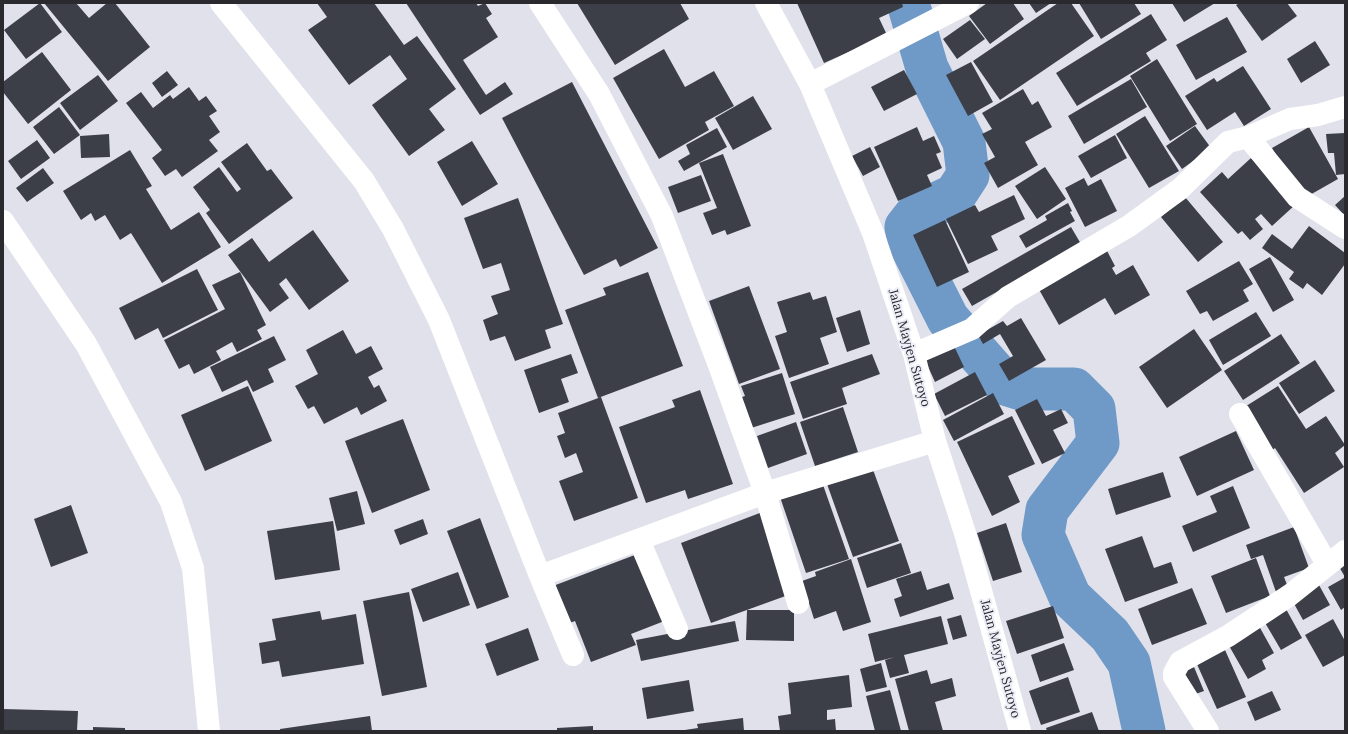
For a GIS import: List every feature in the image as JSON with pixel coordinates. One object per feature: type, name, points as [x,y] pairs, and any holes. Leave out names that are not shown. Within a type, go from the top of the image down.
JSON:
[{"type":"street","points":[[222,3],[364,181],[393,228],[439,320],[540,576],[573,655]]},
{"type":"street","points":[[540,3],[599,94],[662,216],[720,368],[765,493],[798,603]]},
{"type":"street","name":"Jalan Mayjen Sutoyo","points":[[766,3],[810,84],[873,233],[914,354],[935,441],[965,533],[1020,731]]},
{"type":"street","points":[[810,84],[961,7]]},
{"type":"street","points":[[914,354],[963,334],[1008,297],[1129,226],[1174,194],[1228,142],[1248,137],[1290,119],[1345,107]]},
{"type":"street","points":[[1248,137],[1297,197],[1345,228]]},
{"type":"street","points":[[3,221],[86,344],[171,502],[193,568],[209,731]]},
{"type":"street","points":[[1240,414],[1327,564]]},
{"type":"street","points":[[540,576],[765,493],[935,441]]},
{"type":"street","points":[[639,540],[677,629]]},
{"type":"street","points":[[1208,731],[1174,677],[1174,673],[1180,662],[1228,636],[1290,595],[1345,551]]},
{"type":"building","points":[[40,3],[62,32],[26,59],[4,30]]},
{"type":"building","points":[[44,3],[76,3],[89,18],[107,3],[115,3],[150,47],[108,81]]},
{"type":"building","points":[[317,3],[374,3],[404,45],[417,36],[456,89],[429,109],[445,130],[409,156],[372,105],[407,79],[390,55],[349,85],[308,30],[327,17]]},
{"type":"building","points":[[406,3],[476,3],[478,6],[485,3],[492,14],[486,18],[498,37],[463,60],[486,95],[505,82],[513,94],[480,115]]},
{"type":"building","points":[[577,3],[680,3],[689,19],[615,65]]},
{"type":"building","points":[[797,3],[902,3],[903,7],[879,18],[887,35],[824,63]]},
{"type":"building","points":[[987,3],[1013,3],[1024,19],[990,44],[969,16]]},
{"type":"building","points":[[1029,3],[1051,3],[1036,13]]},
{"type":"building","points":[[1058,3],[1071,3],[1094,36],[1000,100],[973,61]]},
{"type":"building","points":[[1079,3],[1134,3],[1141,14],[1101,39]]},
{"type":"building","points":[[1172,3],[1215,3],[1184,22]]},
{"type":"building","points":[[1240,3],[1287,3],[1297,16],[1262,41],[1236,5]]},
{"type":"building","points":[[1151,14],[1167,40],[1146,53],[1151,61],[1077,106],[1056,73]]},
{"type":"building","points":[[1227,17],[1247,52],[1196,80],[1176,45]]},
{"type":"building","points":[[970,20],[985,39],[957,59],[943,39]]},
{"type":"building","points":[[1315,41],[1330,65],[1301,83],[1287,59]]},
{"type":"building","points":[[664,49],[685,87],[714,71],[734,106],[705,122],[709,130],[659,159],[613,78]]},
{"type":"building","points":[[42,52],[71,90],[28,124],[3,92],[3,82]]},
{"type":"building","points":[[1157,59],[1197,124],[1170,141],[1130,76]]},
{"type":"building","points":[[971,62],[993,102],[968,116],[946,75]]},
{"type":"building","points":[[1243,66],[1271,109],[1244,126],[1235,112],[1207,130],[1185,96],[1214,78],[1217,82]]},
{"type":"building","points":[[904,70],[917,94],[884,111],[871,87]]},
{"type":"building","points":[[167,71],[178,85],[162,97],[152,83]]},
{"type":"building","points":[[98,75],[118,101],[80,130],[60,103]]},
{"type":"building","points":[[1131,79],[1147,107],[1084,144],[1068,116]]},
{"type":"building","points":[[572,82],[658,248],[620,267],[616,259],[584,275],[502,118]]},
{"type":"building","points":[[189,87],[199,101],[206,96],[217,111],[209,116],[220,132],[209,140],[218,151],[182,177],[176,169],[165,176],[152,158],[162,150],[126,103],[141,92],[153,108],[170,95],[173,99]]},
{"type":"building","points":[[1023,89],[1032,105],[1038,101],[1052,127],[1025,142],[1038,165],[998,188],[984,163],[995,157],[982,134],[992,129],[982,113]]},
{"type":"building","points":[[753,96],[772,129],[733,150],[715,118]]},
{"type":"building","points":[[59,107],[80,135],[54,154],[33,127]]},
{"type":"building","points":[[1145,116],[1179,171],[1149,188],[1116,134]]},
{"type":"building","points":[[1195,126],[1211,148],[1182,169],[1166,146]]},
{"type":"building","points":[[917,127],[923,141],[934,136],[941,152],[936,154],[942,168],[927,175],[932,186],[898,201],[874,147]]},
{"type":"building","points":[[1309,127],[1338,179],[1301,200],[1272,148]]},
{"type":"building","points":[[717,128],[727,147],[684,171],[678,161],[690,154],[686,145]]},
{"type":"building","points":[[1345,133],[1345,174],[1336,175],[1334,153],[1328,153],[1326,134]]},
{"type":"building","points":[[109,134],[110,157],[81,158],[80,136]]},
{"type":"building","points":[[1115,135],[1127,158],[1091,178],[1078,156]]},
{"type":"building","points":[[37,140],[50,158],[21,179],[8,161]]},
{"type":"building","points":[[472,141],[498,184],[462,206],[437,162]]},
{"type":"building","points":[[247,143],[267,171],[271,169],[293,198],[229,244],[206,213],[210,210],[193,187],[219,167],[237,192],[241,189],[221,162]]},
{"type":"building","points":[[870,147],[880,167],[863,176],[852,156]]},
{"type":"building","points":[[130,150],[152,186],[146,189],[171,230],[199,212],[221,247],[162,283],[131,233],[120,240],[105,215],[95,221],[91,213],[81,220],[63,191]]},
{"type":"building","points":[[723,154],[751,226],[727,235],[725,230],[712,235],[703,213],[717,208],[699,163]]},
{"type":"building","points":[[1251,158],[1295,205],[1272,226],[1261,214],[1255,219],[1263,229],[1250,240],[1242,231],[1238,234],[1200,192],[1222,172],[1228,179]]},
{"type":"building","points":[[1045,167],[1066,199],[1037,219],[1015,186]]},
{"type":"building","points":[[43,168],[54,183],[27,202],[16,188]]},
{"type":"building","points":[[701,175],[711,201],[678,213],[668,187]]},
{"type":"building","points":[[1084,178],[1088,186],[1101,179],[1117,211],[1085,227],[1065,188]]},
{"type":"building","points":[[1014,195],[1025,219],[991,236],[998,250],[968,264],[946,219],[975,205],[979,212]]},
{"type":"building","points":[[1345,196],[1345,216],[1335,205]]},
{"type":"building","points":[[1185,197],[1223,242],[1198,262],[1161,217]]},
{"type":"building","points":[[518,198],[563,324],[545,330],[551,348],[515,361],[505,336],[490,341],[483,320],[498,314],[491,296],[510,290],[501,263],[483,269],[464,218]]},
{"type":"building","points":[[1068,203],[1072,211],[1070,212],[1075,221],[1026,248],[1019,236],[1047,220],[1045,216]]},
{"type":"building","points":[[945,220],[969,272],[937,287],[913,235]]},
{"type":"building","points":[[1309,226],[1345,253],[1345,264],[1322,295],[1307,283],[1303,289],[1289,279],[1294,272],[1262,248],[1272,234],[1292,249]]},
{"type":"building","points":[[1071,227],[1081,244],[972,306],[962,289]]},
{"type":"building","points":[[313,230],[349,281],[309,310],[286,278],[279,284],[289,298],[270,312],[228,255],[252,238],[269,262]]},
{"type":"building","points":[[1105,247],[1115,266],[1112,268],[1116,275],[1133,265],[1150,295],[1115,315],[1105,298],[1059,325],[1037,286]]},
{"type":"building","points":[[1270,257],[1294,300],[1273,312],[1249,269]]},
{"type":"building","points":[[1239,261],[1253,284],[1243,290],[1249,301],[1213,321],[1207,311],[1200,314],[1186,291]]},
{"type":"building","points":[[197,269],[218,310],[163,338],[158,328],[135,340],[119,308]]},
{"type":"building","points":[[240,272],[266,325],[257,330],[262,339],[237,352],[232,342],[216,351],[221,360],[194,374],[189,364],[179,369],[164,340],[225,309],[212,285]]},
{"type":"building","points":[[648,272],[683,366],[598,398],[565,310],[606,295],[603,288]]},
{"type":"building","points":[[749,286],[780,369],[739,384],[709,301]]},
{"type":"building","points":[[810,292],[813,300],[826,296],[837,332],[820,338],[829,364],[789,378],[775,336],[787,332],[777,302]]},
{"type":"building","points":[[860,310],[870,344],[847,352],[836,318]]},
{"type":"building","points":[[1256,312],[1271,336],[1223,365],[1209,340]]},
{"type":"building","points":[[1021,318],[1046,360],[1009,381],[999,364],[1013,356],[1000,334],[983,344],[978,335],[1003,321],[1007,326]]},
{"type":"building","points":[[1194,329],[1222,370],[1167,408],[1139,367]]},
{"type":"building","points":[[343,330],[356,354],[371,346],[383,369],[368,377],[374,388],[379,385],[387,401],[361,415],[357,407],[324,424],[314,406],[308,409],[295,386],[318,374],[306,350]]},
{"type":"building","points":[[1281,334],[1300,363],[1243,400],[1224,371]]},
{"type":"building","points":[[274,336],[286,360],[268,369],[274,382],[253,392],[247,380],[222,392],[210,367]]},
{"type":"building","points":[[954,346],[964,367],[935,382],[925,360]]},
{"type":"building","points":[[571,354],[578,373],[561,379],[569,402],[539,413],[524,370]]},
{"type":"building","points":[[872,354],[880,374],[842,388],[847,404],[803,419],[790,382]]},
{"type":"building","points":[[1315,360],[1335,391],[1299,414],[1279,383]]},
{"type":"building","points":[[975,372],[987,395],[945,416],[934,394]]},
{"type":"building","points":[[782,373],[795,414],[748,429],[736,399],[745,396],[741,386]]},
{"type":"building","points":[[248,386],[272,441],[205,471],[181,415]]},
{"type":"building","points":[[1278,386],[1306,429],[1326,416],[1345,445],[1335,453],[1344,467],[1304,493],[1275,448],[1270,452],[1243,408]]},
{"type":"building","points":[[700,390],[733,484],[688,499],[685,490],[646,503],[619,427],[675,407],[672,400]]},
{"type":"building","points":[[993,393],[1004,414],[954,441],[943,420]]},
{"type":"building","points":[[601,397],[638,498],[574,521],[559,481],[583,472],[576,453],[565,458],[557,436],[565,433],[558,413]]},
{"type":"building","points":[[1037,399],[1046,416],[1061,409],[1068,423],[1053,430],[1065,453],[1042,464],[1015,410]]},
{"type":"building","points":[[843,407],[858,452],[815,466],[800,422]]},
{"type":"building","points":[[1012,416],[1035,464],[1008,476],[1020,502],[992,516],[957,442]]},
{"type":"building","points":[[403,419],[430,490],[372,513],[345,441]]},
{"type":"building","points":[[796,422],[807,454],[768,468],[757,436]]},
{"type":"building","points":[[1236,431],[1254,470],[1197,496],[1179,457]]},
{"type":"building","points":[[872,467],[899,541],[853,557],[827,484]]},
{"type":"building","points":[[1163,472],[1171,497],[1116,515],[1108,489]]},
{"type":"building","points":[[822,482],[849,559],[806,573],[780,497]]},
{"type":"building","points":[[1233,486],[1250,528],[1193,552],[1182,526],[1217,512],[1210,496]]},
{"type":"building","points":[[357,491],[365,524],[337,531],[329,498]]},
{"type":"building","points":[[71,505],[88,553],[51,567],[34,519]]},
{"type":"building","points":[[765,511],[791,594],[711,623],[681,543]]},
{"type":"building","points":[[480,518],[509,597],[477,609],[447,531]]},
{"type":"building","points":[[423,519],[428,534],[400,545],[394,530]]},
{"type":"building","points":[[333,521],[340,570],[275,580],[267,531]]},
{"type":"building","points":[[1006,523],[1022,572],[993,581],[977,533]]},
{"type":"building","points":[[1294,527],[1309,568],[1284,577],[1288,587],[1276,592],[1263,555],[1251,559],[1246,545]]},
{"type":"building","points":[[1142,536],[1154,568],[1171,562],[1178,583],[1125,602],[1105,549]]},
{"type":"building","points":[[901,543],[911,573],[867,588],[857,558]]},
{"type":"building","points":[[640,553],[667,620],[631,634],[636,645],[591,662],[575,621],[567,624],[553,586]]},
{"type":"building","points":[[1345,555],[1345,577],[1335,560]]},
{"type":"building","points":[[1256,558],[1270,596],[1226,613],[1211,576]]},
{"type":"building","points":[[851,559],[871,622],[843,631],[836,611],[814,619],[802,581],[816,576],[815,572]]},
{"type":"building","points":[[921,571],[927,590],[949,583],[954,599],[900,617],[894,599],[902,596],[896,579]]},
{"type":"building","points":[[458,572],[470,605],[423,622],[411,589]]},
{"type":"building","points":[[1344,578],[1345,607],[1341,610],[1328,587]]},
{"type":"building","points":[[1319,585],[1330,605],[1303,620],[1292,600]]},
{"type":"building","points":[[1192,588],[1207,624],[1152,645],[1138,609]]},
{"type":"building","points":[[409,592],[427,687],[382,696],[363,601]]},
{"type":"building","points":[[1053,606],[1064,638],[1017,654],[1006,621]]},
{"type":"building","points":[[1286,609],[1302,638],[1281,650],[1264,621]]},
{"type":"building","points":[[747,610],[794,610],[794,641],[746,640]]},
{"type":"building","points":[[320,611],[322,620],[356,614],[364,664],[282,677],[279,661],[262,664],[259,643],[276,640],[272,619]]},
{"type":"building","points":[[961,615],[967,636],[953,640],[947,619]]},
{"type":"building","points":[[941,616],[948,644],[904,655],[909,673],[890,678],[885,660],[895,657],[875,662],[868,634]]},
{"type":"building","points":[[1333,619],[1345,641],[1345,655],[1323,667],[1305,635]]},
{"type":"building","points":[[735,621],[739,641],[641,661],[636,640]]},
{"type":"building","points":[[1259,626],[1274,653],[1262,660],[1266,669],[1248,679],[1228,644]]},
{"type":"building","points":[[528,628],[539,660],[497,676],[485,644]]},
{"type":"building","points":[[1064,643],[1074,670],[1040,682],[1031,655]]},
{"type":"building","points":[[1225,650],[1246,697],[1217,709],[1196,662]]},
{"type":"building","points":[[881,663],[887,687],[866,692],[860,669]]},
{"type":"building","points":[[1194,667],[1204,691],[1190,696],[1180,672]]},
{"type":"building","points":[[927,670],[931,684],[952,678],[956,696],[935,702],[943,731],[909,731],[895,679]]},
{"type":"building","points":[[849,675],[852,707],[827,710],[827,720],[835,719],[836,731],[780,731],[778,716],[791,714],[788,683]]},
{"type":"building","points":[[1068,677],[1080,712],[1041,725],[1029,691]]},
{"type":"building","points":[[689,680],[694,711],[647,719],[642,688]]},
{"type":"building","points":[[890,690],[901,731],[875,731],[866,696]]},
{"type":"building","points":[[1272,691],[1281,710],[1255,721],[1247,702]]},
{"type":"building","points":[[3,709],[78,711],[77,731],[3,731]]},
{"type":"building","points":[[1092,712],[1099,731],[1047,731],[1046,728]]},
{"type":"building","points":[[370,716],[372,731],[280,731],[280,729]]},
{"type":"building","points":[[743,718],[744,731],[678,731],[698,728],[697,724]]},
{"type":"building","points":[[593,726],[593,731],[557,731],[557,728]]},
{"type":"building","points":[[93,727],[125,728],[125,731],[93,731]]},
{"type":"waterway","points":[[908,3],[927,68],[964,142],[968,175],[955,195],[917,213],[906,227],[909,242],[948,319],[1005,384],[1021,389],[1074,389],[1094,409],[1098,443],[1047,510],[1043,535],[1070,597],[1110,635],[1129,663],[1144,731]]}]
